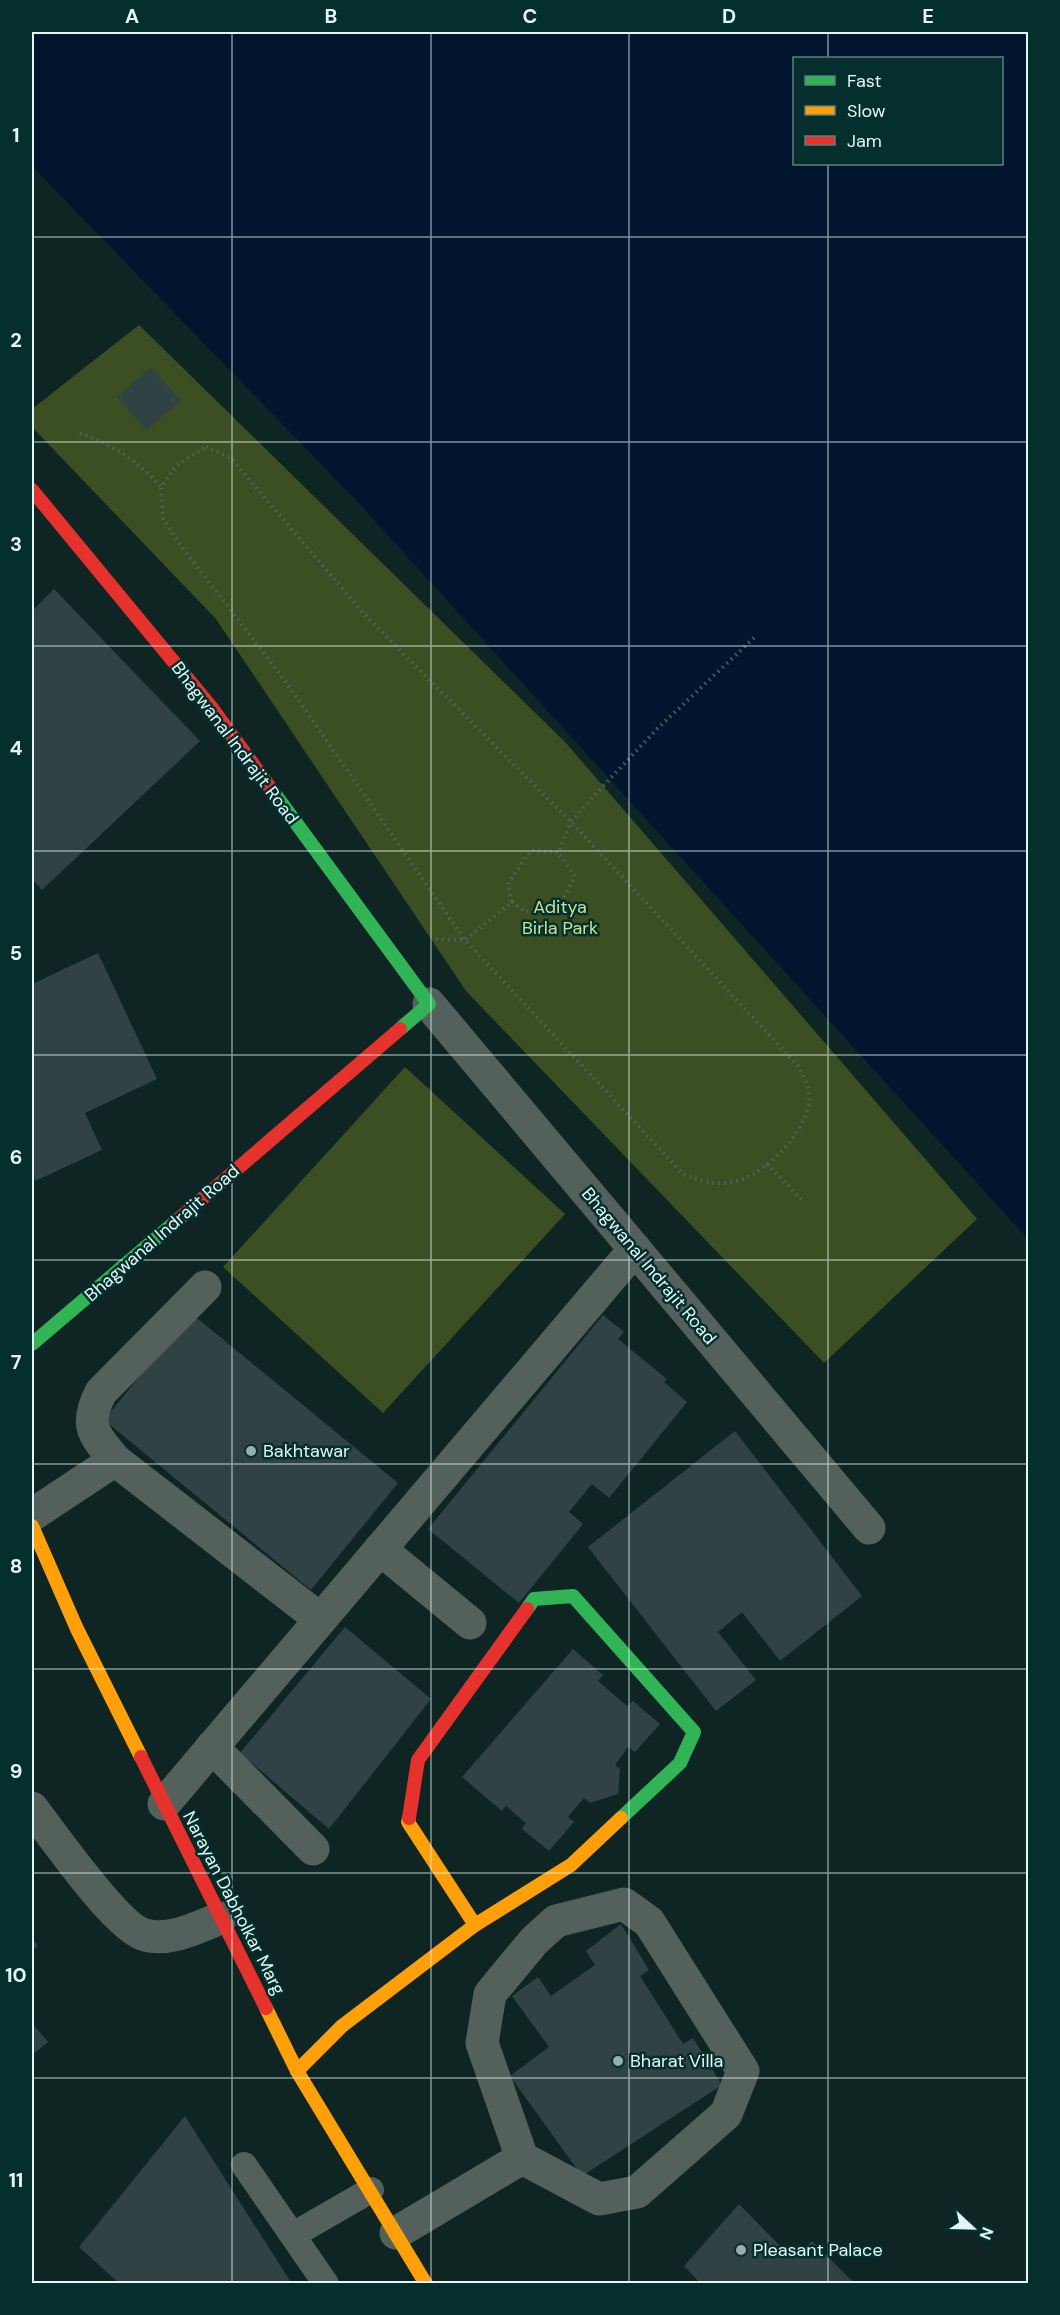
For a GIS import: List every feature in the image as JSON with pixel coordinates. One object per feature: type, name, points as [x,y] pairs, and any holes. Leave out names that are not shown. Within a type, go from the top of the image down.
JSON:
[{"type":"street","name":"Bhagwanal Indrajit Road","points":[[32,490],[211,707],[429,1004],[869,1528]]},
{"type":"street","name":"Bhagwanal Indrajit Road","points":[[32,1344],[429,1004]]},
{"type":"street","points":[[164,1804],[635,1249]]},
{"type":"street","points":[[206,1287],[102,1392],[93,1408],[91,1423],[97,1438],[115,1460],[320,1619]]},
{"type":"street","points":[[32,1527],[115,1460]]},
{"type":"street","name":"Narayan Dabholkar Marg","points":[[32,1527],[77,1629],[297,2071],[426,2283]]},
{"type":"street","points":[[380,1549],[470,1623]]},
{"type":"street","points":[[297,2071],[342,2026],[475,1925],[571,1865],[680,1763],[694,1732],[573,1596],[534,1599],[418,1760],[408,1822],[475,1925]]},
{"type":"street","points":[[212,1747],[313,1849]]},
{"type":"street","points":[[32,1808],[110,1906],[126,1923],[143,1935],[160,1937],[183,1932],[221,1918]]},
{"type":"street","points":[[624,1904],[649,1922],[743,2071],[726,2114],[637,2193],[599,2199],[522,2158],[482,2043],[490,1994],[534,1941],[556,1921],[624,1904]]},
{"type":"street","points":[[396,2233],[522,2158]]},
{"type":"lane","points":[[244,2165],[326,2283]]},
{"type":"lane","points":[[293,2235],[371,2190]]},
{"type":"path","points":[[80,433],[112,446],[140,464],[161,487],[163,518],[181,546],[281,675],[465,940],[683,1174],[708,1184],[738,1181],[767,1164],[789,1143],[806,1121],[809,1093],[799,1067],[571,822],[364,614],[231,458],[206,447],[177,465],[161,487]]},
{"type":"path","points":[[558,853],[571,822],[657,729],[757,635]]},
{"type":"path","points":[[531,850],[558,853],[575,876],[561,903],[526,912],[512,902],[508,884],[531,850]]},
{"type":"path","points":[[465,940],[512,902]]},
{"type":"path","points":[[767,1164],[803,1201]]},
{"type":"green space","name":"Aditya Birla Park","points":[[139,325],[566,743],[977,1219],[824,1363],[466,991],[216,619],[32,427],[32,409]]},
{"type":"green space","points":[[405,1067],[565,1214],[383,1413],[223,1267]]},
{"type":"water","points":[[32,32],[1028,32],[1028,1239],[355,499],[32,166]]},
{"type":"building","points":[[151,367],[181,401],[147,430],[117,397]]},
{"type":"building","points":[[54,589],[200,741],[42,890],[32,879],[32,611]]},
{"type":"building","points":[[98,953],[157,1079],[85,1113],[102,1150],[35,1181],[32,1173],[32,984]]},
{"type":"building","name":"Bakhtawar","points":[[191,1313],[398,1483],[311,1590],[104,1420]]},
{"type":"building","points":[[603,1315],[624,1332],[618,1339],[667,1379],[664,1382],[687,1402],[609,1498],[592,1484],[569,1512],[583,1524],[519,1603],[428,1529]]},
{"type":"building","points":[[735,1431],[862,1596],[780,1661],[742,1612],[718,1632],[756,1680],[716,1711],[588,1547]]},
{"type":"building","points":[[345,1627],[431,1699],[329,1829],[240,1753]]},
{"type":"building","points":[[573,1649],[603,1675],[598,1681],[627,1706],[633,1701],[660,1724],[635,1752],[628,1747],[615,1765],[620,1769],[618,1794],[590,1803],[584,1798],[568,1817],[574,1822],[549,1851],[522,1829],[526,1823],[506,1806],[502,1811],[462,1777]]},
{"type":"building","name":"Bharat Villa","points":[[621,1924],[649,1970],[640,1976],[683,2044],[693,2038],[722,2085],[582,2176],[510,2076],[549,2047],[512,1996],[538,1977],[551,1996],[595,1965],[586,1951]]},
{"type":"building","points":[[32,1938],[38,1946],[32,1951]]},
{"type":"building","points":[[32,2023],[48,2042],[32,2055]]},
{"type":"building","points":[[185,2116],[292,2284],[120,2284],[79,2247]]},
{"type":"building","name":"Pleasant Palace","points":[[739,2204],[793,2259],[812,2241],[855,2284],[701,2284],[684,2266]]},
{"type":"traffic: fast","points":[[274,793],[429,1004],[400,1029]]},
{"type":"traffic: fast","points":[[32,1344],[174,1223]]},
{"type":"traffic: fast","points":[[527,1609],[534,1599],[573,1596],[694,1732],[680,1763],[621,1818]]},
{"type":"traffic: slow","points":[[32,1526],[77,1629],[141,1757]]},
{"type":"traffic: slow","points":[[409,1818],[408,1822],[475,1925]]},
{"type":"traffic: slow","points":[[297,2071],[342,2026],[475,1925],[571,1865],[621,1818]]},
{"type":"traffic: slow","points":[[266,2008],[297,2071],[426,2284]]},
{"type":"traffic: jam","points":[[32,490],[211,707],[274,793]]},
{"type":"traffic: jam","points":[[174,1223],[400,1029]]},
{"type":"traffic: jam","points":[[409,1818],[418,1760],[527,1609]]},
{"type":"traffic: jam","points":[[141,1757],[266,2008]]},
{"type":"place","name":"Bakhtawar","points":[[251,1451]]},
{"type":"place","name":"Bharat Villa","points":[[618,2061]]},
{"type":"place","name":"Pleasant Palace","points":[[741,2250]]}]
